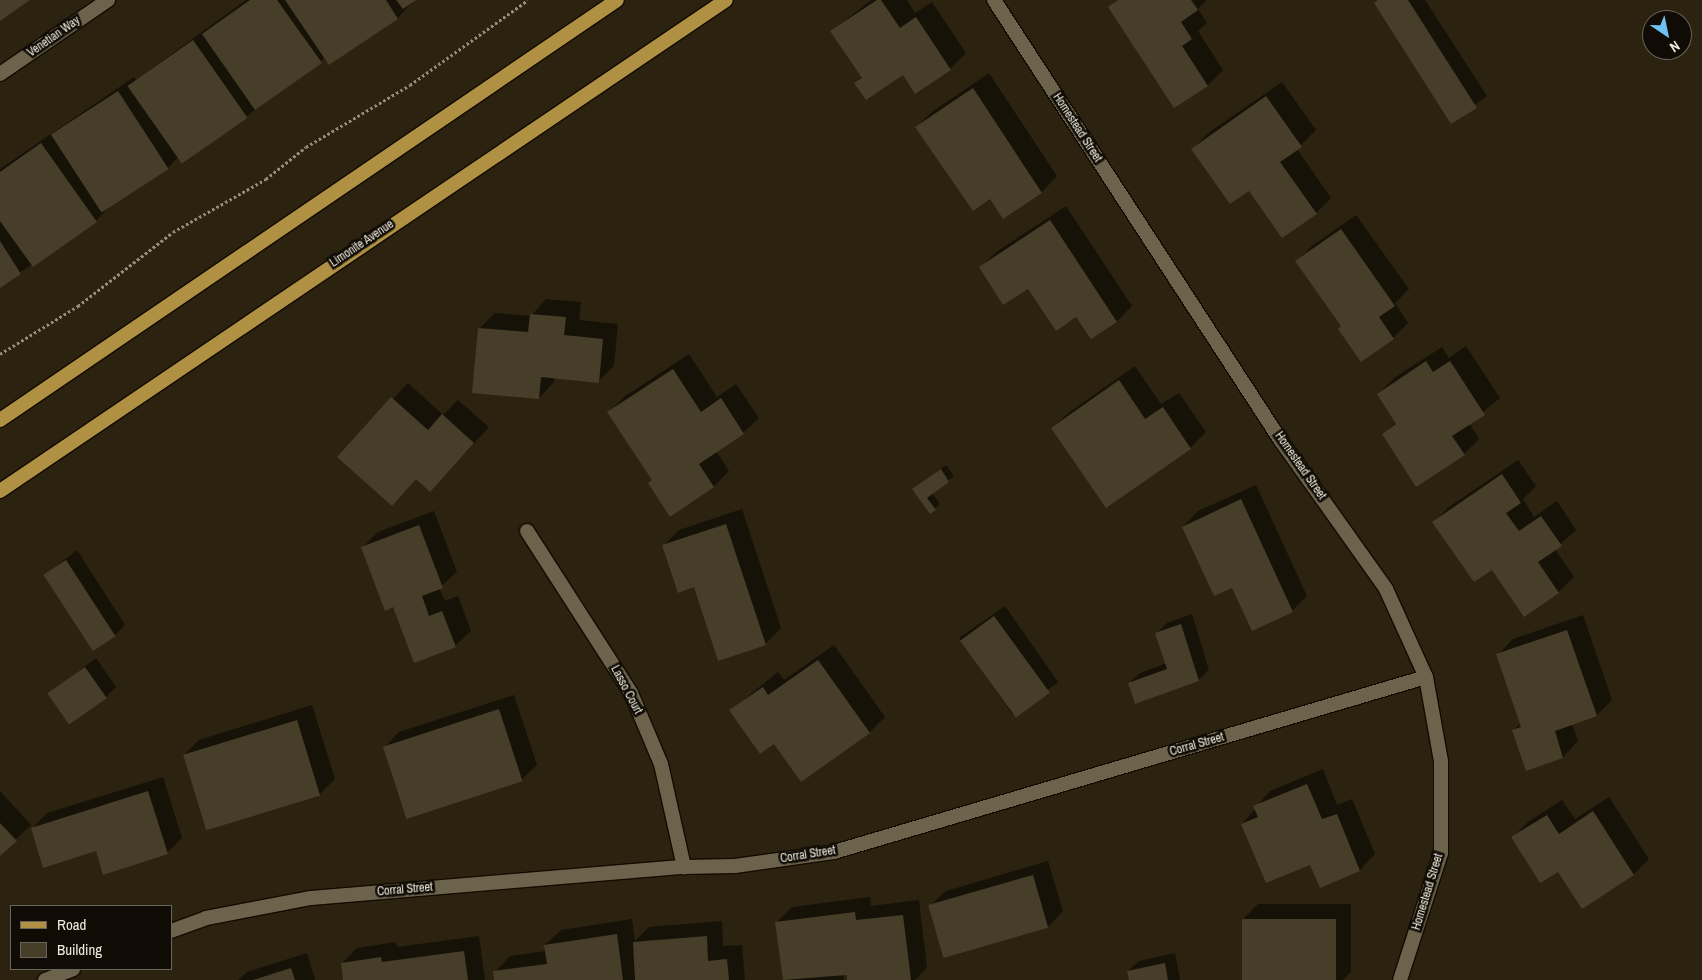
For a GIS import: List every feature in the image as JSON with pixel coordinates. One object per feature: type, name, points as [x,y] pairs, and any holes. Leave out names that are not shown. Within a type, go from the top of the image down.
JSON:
[{"type":"main road","points":[[0,420],[617,0]]},
{"type":"main road","name":"Limonite Avenue","points":[[0,491],[726,0]]},
{"type":"street","name":"Venetian Way","points":[[0,74],[108,0]]},
{"type":"street","name":"Homestead Street","points":[[994,0],[1281,441],[1386,589],[1426,678],[1441,761],[1441,853],[1400,980]]},
{"type":"street","name":"Lasso Court","points":[[527,531],[631,693],[661,764],[684,867]]},
{"type":"street","name":"Corral Street","points":[[172,931],[206,918],[310,898],[684,867],[735,866],[834,852],[1426,678]]},
{"type":"street","points":[[45,980],[70,970]]},
{"type":"path","points":[[0,354],[78,306],[172,232],[266,179],[306,147],[410,85],[528,0]]},
{"type":"building","points":[[0,0],[30,0],[0,21]]},
{"type":"building","points":[[250,0],[277,0],[322,63],[255,110],[202,34]]},
{"type":"building","points":[[285,0],[386,0],[398,19],[329,65]]},
{"type":"building","points":[[396,0],[416,0],[403,9]]},
{"type":"building","points":[[877,0],[881,0],[900,28],[916,17],[951,70],[915,94],[903,75],[866,100],[854,83],[862,78],[830,31]]},
{"type":"building","points":[[1118,0],[1191,0],[1198,10],[1181,22],[1192,39],[1182,46],[1208,86],[1174,108],[1108,7]]},
{"type":"building","points":[[1378,0],[1408,0],[1477,108],[1451,124],[1374,3]]},
{"type":"building","points":[[193,40],[247,118],[182,164],[127,86]]},
{"type":"building","points":[[973,88],[1042,193],[1003,219],[990,199],[973,211],[915,127]]},
{"type":"building","points":[[118,91],[169,169],[102,213],[51,135]]},
{"type":"building","points":[[1266,96],[1302,147],[1280,162],[1317,214],[1282,238],[1249,191],[1230,204],[1191,149]]},
{"type":"building","points":[[41,143],[97,222],[33,267],[0,221],[0,172]]},
{"type":"building","points":[[1050,220],[1117,322],[1091,339],[1076,317],[1056,331],[1028,289],[1003,305],[979,267]]},
{"type":"building","points":[[1341,229],[1395,306],[1379,317],[1394,339],[1361,362],[1338,329],[1341,326],[1295,261]]},
{"type":"building","points":[[0,241],[21,274],[0,288]]},
{"type":"building","points":[[530,314],[566,317],[564,335],[603,339],[599,383],[541,377],[539,399],[472,393],[478,328],[528,332]]},
{"type":"building","points":[[1426,361],[1433,372],[1450,361],[1485,415],[1452,436],[1465,455],[1416,487],[1382,434],[1396,424],[1377,394]]},
{"type":"building","points":[[673,369],[701,412],[721,398],[744,434],[699,464],[714,487],[670,517],[648,483],[652,480],[607,412]]},
{"type":"building","points":[[1119,380],[1145,419],[1163,407],[1191,449],[1106,508],[1051,428]]},
{"type":"building","points":[[391,397],[428,430],[442,414],[474,443],[430,492],[416,479],[392,506],[337,457]]},
{"type":"building","points":[[941,469],[949,482],[927,498],[936,510],[930,514],[912,489]]},
{"type":"building","points":[[1502,474],[1521,503],[1506,513],[1519,531],[1541,516],[1562,546],[1538,562],[1559,593],[1524,617],[1492,570],[1474,582],[1432,522]]},
{"type":"building","points":[[1241,499],[1293,612],[1252,631],[1232,588],[1214,596],[1182,527]]},
{"type":"building","points":[[726,524],[766,645],[718,661],[694,587],[678,593],[662,545]]},
{"type":"building","points":[[419,525],[443,588],[422,596],[429,616],[442,611],[456,647],[414,663],[393,607],[385,611],[361,547]]},
{"type":"building","points":[[66,560],[116,636],[93,651],[43,575]]},
{"type":"building","points":[[994,616],[1050,693],[1016,718],[960,641]]},
{"type":"building","points":[[1181,624],[1199,681],[1135,704],[1128,683],[1167,669],[1155,633]]},
{"type":"building","points":[[1567,630],[1597,716],[1555,731],[1563,758],[1526,771],[1512,730],[1521,727],[1496,654]]},
{"type":"building","points":[[818,660],[870,733],[801,782],[774,744],[760,754],[729,710],[763,687],[768,695]]},
{"type":"building","points":[[85,667],[107,698],[69,725],[47,693]]},
{"type":"building","points":[[499,709],[522,781],[406,819],[383,747]]},
{"type":"building","points":[[297,720],[320,796],[206,830],[183,755]]},
{"type":"building","points":[[1307,784],[1322,819],[1337,814],[1360,871],[1320,888],[1310,865],[1266,883],[1241,824],[1258,817],[1253,806]]},
{"type":"building","points":[[148,791],[168,854],[103,875],[96,851],[43,868],[31,828]]},
{"type":"building","points":[[1593,811],[1634,875],[1582,909],[1558,872],[1540,883],[1511,837],[1547,815],[1559,834]]},
{"type":"building","points":[[0,823],[17,841],[0,856]]},
{"type":"building","points":[[1033,875],[1048,928],[943,958],[928,905]]},
{"type":"building","points":[[855,912],[856,920],[903,915],[911,980],[847,980],[847,975],[783,980],[775,922]]},
{"type":"building","points":[[1242,919],[1336,919],[1336,980],[1242,980]]},
{"type":"building","points":[[617,934],[623,980],[494,980],[493,971],[547,964],[544,945]]},
{"type":"building","points":[[707,936],[708,961],[727,959],[729,980],[635,980],[633,942]]},
{"type":"building","points":[[464,951],[468,980],[343,980],[341,963],[381,957],[382,962]]},
{"type":"building","points":[[1165,963],[1168,980],[1129,980],[1127,971]]},
{"type":"building","points":[[291,968],[295,980],[253,980]]}]
